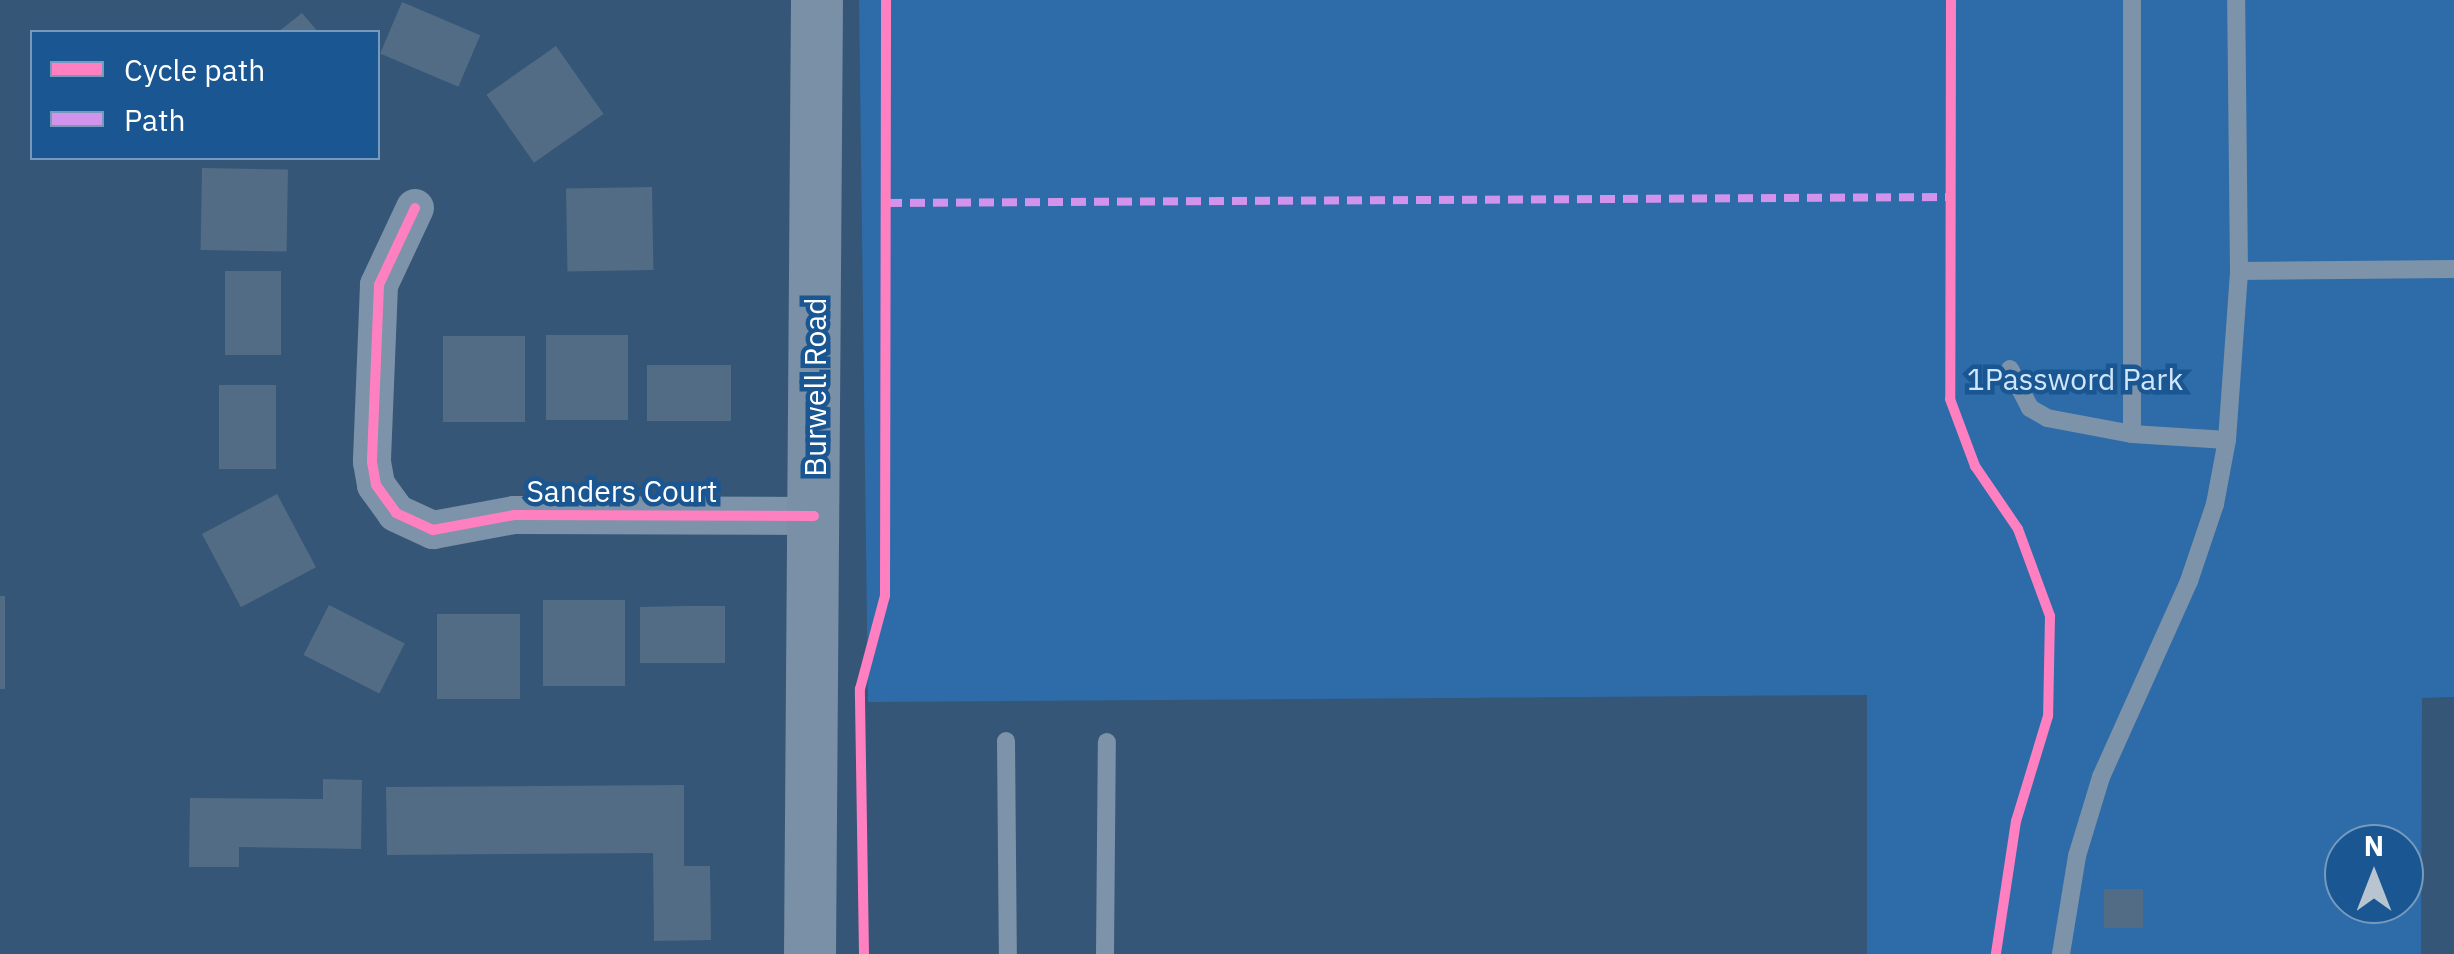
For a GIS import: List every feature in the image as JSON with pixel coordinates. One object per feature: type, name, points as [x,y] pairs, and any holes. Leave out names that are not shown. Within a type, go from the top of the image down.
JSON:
[{"type":"main road","name":"Burwell Road","points":[[810,954],[817,0]]},
{"type":"street","name":"Sanders Court","points":[[415,208],[379,285],[372,462],[376,485],[396,514],[433,530],[514,515],[814,516]]},
{"type":"lane","points":[[2132,0],[2132,434]]},
{"type":"lane","points":[[2061,954],[2077,856],[2101,777],[2189,581],[2215,504],[2227,440],[2239,272],[2236,0]]},
{"type":"lane","points":[[2239,272],[2454,269]]},
{"type":"lane","points":[[2010,369],[2030,408],[2047,418],[2132,434],[2227,440]]},
{"type":"lane","points":[[1006,741],[1008,954]]},
{"type":"lane","points":[[1105,954],[1107,742]]},
{"type":"green space","name":"1Password Park","points":[[859,0],[2454,0],[2454,697],[2422,698],[2422,824],[2324,824],[2324,924],[2421,924],[2421,954],[1867,954],[1867,695],[868,702]]},
{"type":"building","points":[[402,2],[480,35],[458,87],[380,54]]},
{"type":"building","points":[[302,13],[316,30],[281,30]]},
{"type":"building","points":[[556,46],[604,114],[534,163],[486,95]]},
{"type":"building","points":[[202,168],[288,170],[287,251],[201,250]]},
{"type":"building","points":[[652,187],[653,270],[567,271],[566,189]]},
{"type":"building","points":[[225,271],[281,271],[281,355],[225,355]]},
{"type":"building","points":[[546,335],[628,335],[628,420],[546,420]]},
{"type":"building","points":[[443,336],[525,336],[525,422],[443,422]]},
{"type":"building","points":[[647,365],[731,365],[731,421],[647,421]]},
{"type":"building","points":[[219,385],[276,385],[276,469],[219,469]]},
{"type":"building","points":[[277,494],[316,567],[241,607],[202,534]]},
{"type":"building","points":[[0,596],[5,596],[5,689],[0,689]]},
{"type":"building","points":[[543,600],[625,600],[625,686],[543,686]]},
{"type":"building","points":[[329,605],[405,644],[379,693],[304,655]]},
{"type":"building","points":[[725,606],[725,663],[640,663],[640,607]]},
{"type":"building","points":[[437,614],[520,614],[520,699],[437,699]]},
{"type":"building","points":[[323,779],[362,780],[361,849],[239,847],[239,867],[189,867],[190,798],[323,799]]},
{"type":"building","points":[[684,785],[684,866],[710,866],[711,940],[654,941],[653,853],[387,855],[386,787]]},
{"type":"building","points":[[2104,889],[2143,889],[2143,928],[2104,928]]},
{"type":"marked path","points":[[887,203],[1950,197]]},
{"type":"cycle path","points":[[864,954],[860,689],[885,596],[886,0]]},
{"type":"cycle path","points":[[1951,0],[1950,399],[1975,466],[2018,529],[2050,616],[2048,716],[2016,821],[1996,954]]},
{"type":"cycle path","points":[[415,208],[379,285],[372,462],[376,485],[396,513],[433,530],[514,515],[814,516]]}]
